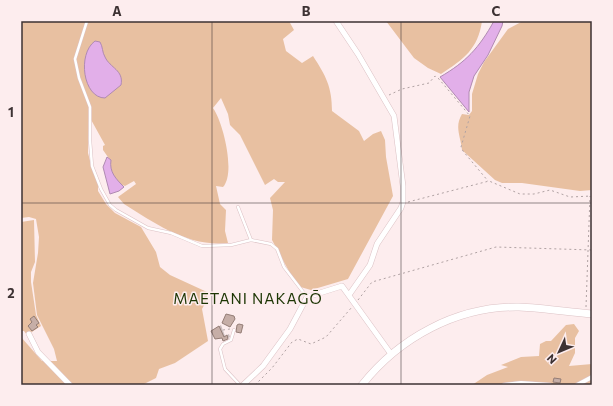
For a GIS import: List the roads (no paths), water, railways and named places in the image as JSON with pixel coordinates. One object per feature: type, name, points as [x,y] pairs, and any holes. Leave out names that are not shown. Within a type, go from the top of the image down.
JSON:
[{"type":"main road","points":[[362,385],[391,354],[409,340],[425,331],[453,319],[478,312],[518,307],[589,313]]},
{"type":"street","points":[[336,21],[358,54],[394,116],[403,202],[398,216],[378,244],[370,265],[349,295]]},
{"type":"street","points":[[243,385],[262,366],[286,335],[307,297],[342,286],[391,354]]},
{"type":"street","points":[[29,334],[38,352],[70,385]]},
{"type":"street","points":[[578,385],[592,377]]},
{"type":"street","points":[[504,385],[521,383],[550,385]]},
{"type":"lane","points":[[87,21],[75,59],[91,111],[90,140],[92,166],[101,189],[110,205],[148,228],[171,232],[202,246],[231,245],[251,240],[268,242],[274,246],[284,267],[307,297]]},
{"type":"lane","points":[[238,208],[251,240]]},
{"type":"lane","points":[[234,330],[231,340],[223,344],[220,349],[225,369],[240,385]]},
{"type":"district","name":"MAETANI NAKAGŌ","points":[[248,299]]}]
